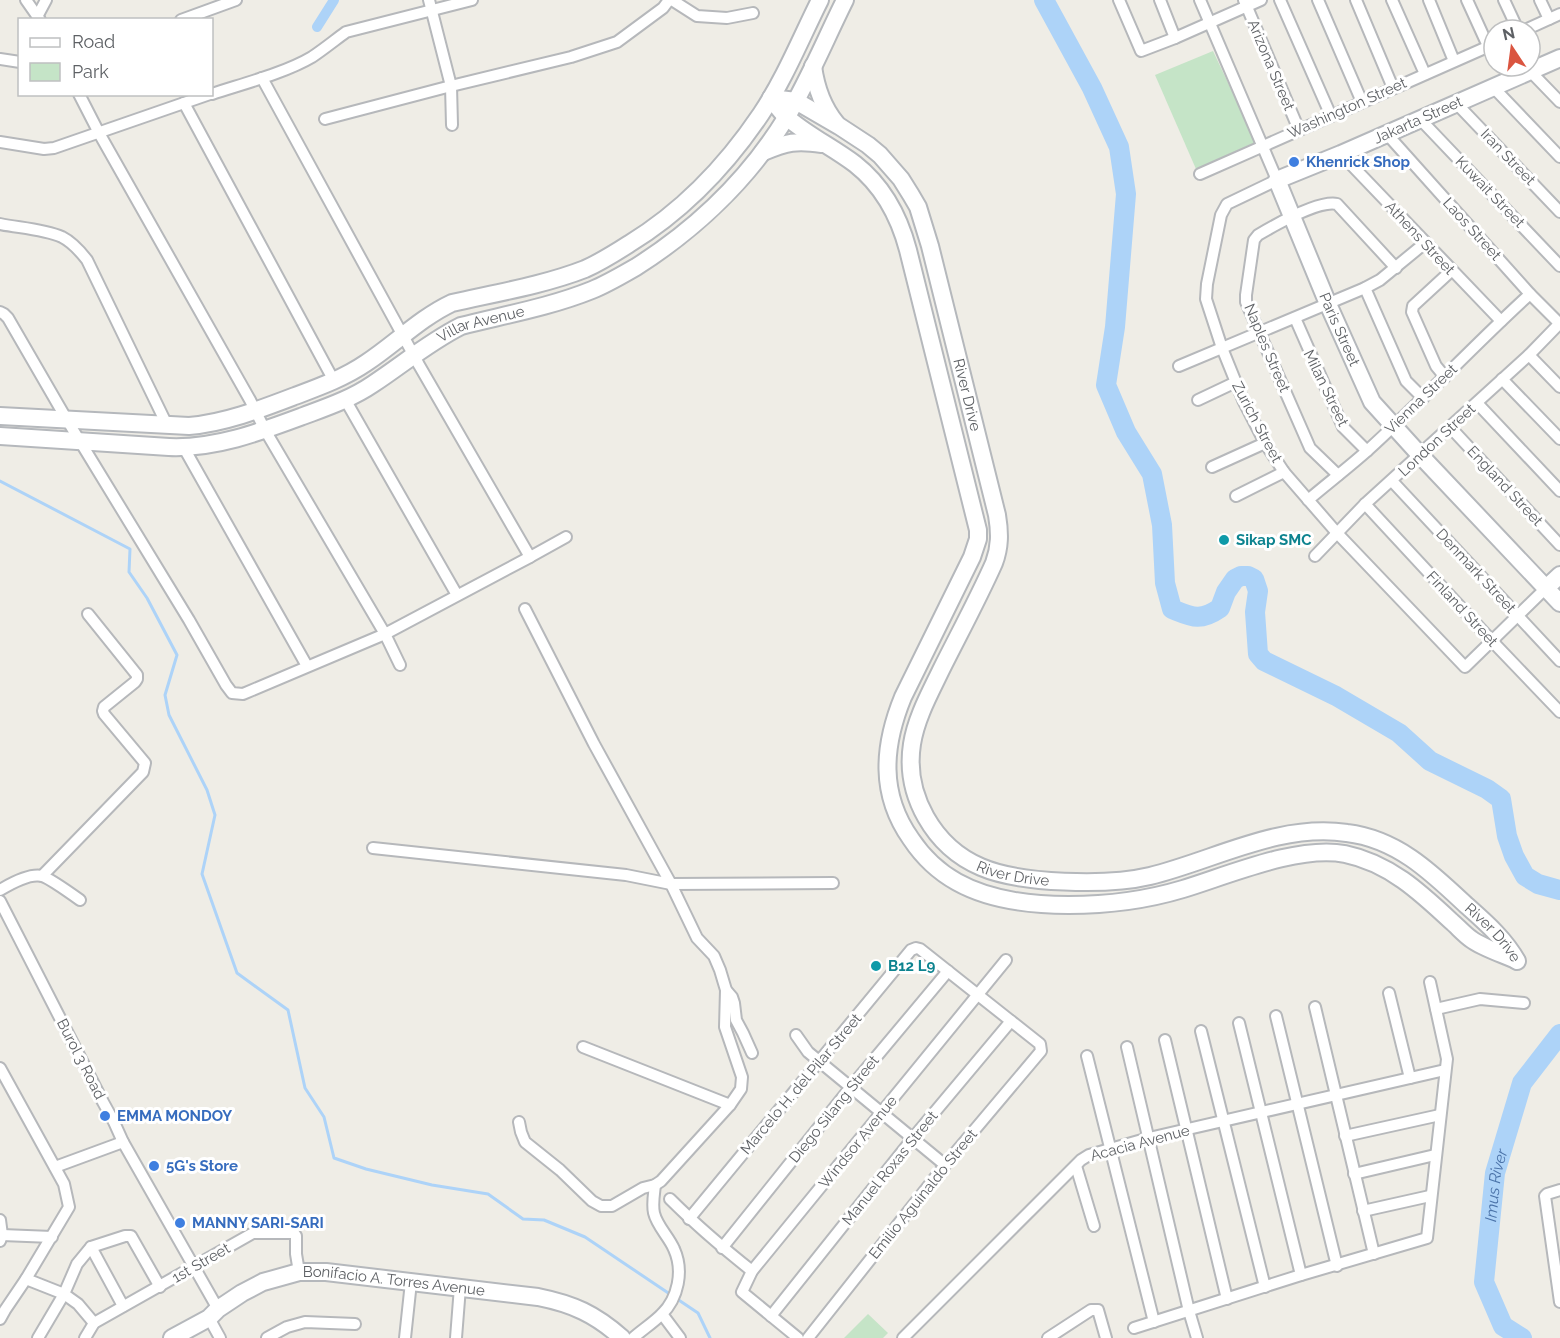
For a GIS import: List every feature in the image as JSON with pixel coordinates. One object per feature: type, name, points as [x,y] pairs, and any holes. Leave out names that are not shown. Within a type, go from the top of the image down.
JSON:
[{"type":"street","points":[[26,0],[39,17]]},
{"type":"street","points":[[39,17],[46,0]]},
{"type":"street","points":[[186,18],[236,0]]},
{"type":"street","points":[[213,93],[262,78],[313,57],[346,32],[430,5],[472,0]]},
{"type":"street","points":[[325,119],[571,57],[617,42],[671,0],[697,16],[727,18],[753,13]]},
{"type":"street","name":"Villar Avenue","points":[[0,416],[167,425],[203,424],[256,411],[334,381],[365,364],[438,310],[452,303],[561,277],[603,260],[661,223],[705,184],[736,149],[771,98],[820,0]]},
{"type":"street","name":"Villar Avenue","points":[[0,436],[184,448],[207,445],[265,430],[346,400],[373,385],[447,332],[461,326],[594,290],[656,254],[697,222],[722,199],[753,164],[796,101],[845,0]]},
{"type":"street","points":[[1119,0],[1140,51],[1210,23],[1245,3],[1261,0]]},
{"type":"street","points":[[1160,0],[1175,38]]},
{"type":"street","name":"Paris Street","points":[[1200,0],[1328,304],[1372,402],[1560,603]]},
{"type":"street","points":[[1280,0],[1331,116]]},
{"type":"street","points":[[1318,0],[1362,102]]},
{"type":"street","points":[[1356,0],[1393,88]]},
{"type":"street","points":[[1392,0],[1425,74]]},
{"type":"street","points":[[1429,0],[1455,61]]},
{"type":"street","points":[[1467,0],[1482,28]]},
{"type":"street","points":[[1504,0],[1512,18]]},
{"type":"street","points":[[1540,0],[1549,19]]},
{"type":"street","name":"Arizona Street","points":[[1245,3],[1299,130]]},
{"type":"street","points":[[430,5],[451,86],[452,125]]},
{"type":"street","points":[[1542,22],[1560,14]]},
{"type":"street","name":"Washington Street","points":[[1200,174],[1482,49]]},
{"type":"street","name":"Jakarta Street","points":[[1542,66],[1560,58]]},
{"type":"street","points":[[0,59],[18,62]]},
{"type":"street","points":[[813,66],[816,83],[824,104],[839,126]]},
{"type":"street","points":[[262,78],[413,355],[530,556]]},
{"type":"street","name":"Jakarta Street","points":[[1277,180],[1514,78]]},
{"type":"street","points":[[1537,78],[1560,102]]},
{"type":"street","points":[[1493,87],[1560,157]]},
{"type":"street","points":[[80,96],[265,430],[385,634],[400,665]]},
{"type":"street","points":[[0,142],[44,149],[65,145],[205,96]]},
{"type":"street","name":"River Drive","points":[[771,98],[796,101],[868,145],[901,179],[918,207],[930,246],[999,525],[999,545],[994,563],[930,692],[914,735],[911,756],[912,779],[919,804],[932,828],[943,841],[969,862],[998,873],[1085,882],[1147,877],[1245,845],[1287,835],[1328,831],[1350,833],[1403,852],[1434,874],[1491,927],[1504,941],[1517,961],[1473,940],[1401,878],[1375,864],[1345,854],[1311,853],[1273,861],[1181,890],[1136,900],[1065,905],[1015,900],[975,890],[944,874],[919,850],[902,824],[891,796],[887,765],[889,737],[903,697],[972,557],[978,539],[978,530],[901,225],[890,203],[874,182],[854,163],[786,118],[771,98]]},
{"type":"street","points":[[184,103],[334,381]]},
{"type":"street","name":"Iran Street","points":[[1456,103],[1560,212]]},
{"type":"street","name":"Kuwait Street","points":[[1420,119],[1560,266]]},
{"type":"street","name":"Laos Street","points":[[1386,133],[1530,294],[1560,324]]},
{"type":"street","points":[[762,152],[793,141],[825,144]]},
{"type":"street","name":"Athens Street","points":[[1341,154],[1501,321]]},
{"type":"street","name":"Zurich Street","points":[[1277,180],[1227,204],[1221,215],[1207,284],[1206,299],[1222,348],[1243,400],[1284,472],[1337,533],[1465,667],[1492,641]]},
{"type":"street","name":"Naples Street","points":[[1338,475],[1310,448],[1246,302],[1254,240],[1258,235],[1292,217],[1330,202],[1337,204],[1396,268]]},
{"type":"street","points":[[0,224],[43,231],[63,237],[87,260],[167,425]]},
{"type":"street","points":[[1179,366],[1365,288],[1396,268],[1425,243]]},
{"type":"street","points":[[1445,377],[1436,366],[1412,312],[1413,306],[1451,271]]},
{"type":"street","points":[[1365,288],[1406,381],[1423,398]]},
{"type":"street","name":"Vienna Street","points":[[1308,500],[1394,426],[1530,294]]},
{"type":"street","points":[[0,312],[8,318],[67,420],[183,610],[225,685],[232,693],[243,694],[385,634],[566,537]]},
{"type":"street","name":"Milan Street","points":[[1295,318],[1343,427],[1367,451]]},
{"type":"street","name":"London Street","points":[[1315,556],[1365,504],[1560,324]]},
{"type":"street","points":[[1528,355],[1560,387]]},
{"type":"street","points":[[1503,379],[1560,439]]},
{"type":"street","points":[[1198,400],[1236,382]]},
{"type":"street","points":[[346,400],[457,595]]},
{"type":"street","points":[[1477,403],[1560,491]]},
{"type":"street","name":"England Street","points":[[1450,427],[1560,545]]},
{"type":"street","points":[[1212,466],[1265,442]]},
{"type":"street","points":[[184,448],[307,666]]},
{"type":"street","points":[[1236,496],[1284,472]]},
{"type":"street","name":"Denmark Street","points":[[1392,481],[1560,661]]},
{"type":"street","name":"Finland Street","points":[[1365,504],[1560,712]]},
{"type":"street","points":[[1492,641],[1560,575]]},
{"type":"street","points":[[519,1122],[525,1142],[560,1170],[592,1201],[601,1206],[612,1206],[661,1181],[730,1105],[741,1089],[742,1077],[725,1027],[726,990],[714,956],[697,938],[671,884],[594,744],[525,609]]},
{"type":"street","points":[[42,876],[145,769],[145,763],[103,711],[104,707],[135,682],[136,675],[88,614]]},
{"type":"street","points":[[373,848],[626,875],[671,884],[833,883]]},
{"type":"street","points":[[0,890],[15,881],[42,876],[80,900]]},
{"type":"street","name":"Burol 3 Road","points":[[0,901],[123,1142],[194,1266],[213,1313],[220,1338]]},
{"type":"street","name":"Marcelo H. del Pilar Street","points":[[689,1219],[911,950],[920,949],[948,971]]},
{"type":"street","name":"Windsor Avenue","points":[[771,1316],[742,1292],[752,1271],[1006,960]]},
{"type":"street","points":[[948,971],[1011,1021]]},
{"type":"street","name":"Diego Silang Street","points":[[722,1248],[851,1087],[948,971]]},
{"type":"street","points":[[1134,1328],[1427,1238],[1447,1059],[1430,982]]},
{"type":"street","points":[[726,990],[732,997],[736,1020],[752,1053]]},
{"type":"street","points":[[1389,993],[1410,1078]]},
{"type":"street","points":[[1436,1009],[1480,999],[1524,1003]]},
{"type":"street","points":[[1314,1007],[1374,1254]]},
{"type":"street","points":[[1276,1016],[1336,1266]]},
{"type":"street","name":"Emilio Aguinaldo Street","points":[[808,1338],[945,1165],[1041,1051],[1040,1044],[1011,1021]]},
{"type":"street","name":"Manuel Roxas Street","points":[[771,1316],[1011,1021]]},
{"type":"street","points":[[1239,1023],[1301,1275]]},
{"type":"street","points":[[1201,1031],[1265,1287]]},
{"type":"street","points":[[796,1035],[808,1052],[945,1165]]},
{"type":"street","points":[[1164,1040],[1227,1299]]},
{"type":"street","points":[[583,1047],[730,1105]]},
{"type":"street","points":[[1127,1047],[1197,1338]]},
{"type":"street","points":[[1087,1056],[1154,1322]]},
{"type":"street","points":[[0,1068],[66,1189],[69,1207],[0,1319]]},
{"type":"street","name":"Acacia Avenue","points":[[903,1338],[1081,1160],[1089,1155],[1149,1138],[1445,1070]]},
{"type":"street","points":[[1345,1136],[1440,1115]]},
{"type":"street","points":[[55,1167],[123,1142]]},
{"type":"street","points":[[1354,1174],[1435,1155]]},
{"type":"street","points":[[1076,1166],[1094,1226]]},
{"type":"street","points":[[633,1338],[662,1314],[672,1301],[679,1283],[678,1258],[654,1212],[655,1185]]},
{"type":"street","points":[[1560,1190],[1545,1196],[1560,1302]]},
{"type":"street","points":[[1363,1211],[1430,1196]]},
{"type":"street","points":[[670,1199],[722,1248],[752,1271]]},
{"type":"street","points":[[0,1220],[1,1238],[52,1237]]},
{"type":"street","name":"1st Street","points":[[84,1338],[94,1323],[253,1233],[294,1233],[299,1272]]},
{"type":"street","points":[[38,1338],[64,1294],[77,1264],[91,1247],[131,1236],[160,1287]]},
{"type":"street","points":[[91,1247],[123,1306]]},
{"type":"street","name":"Bonifacio A. Torres Avenue","points":[[172,1338],[263,1282],[299,1272],[376,1277],[538,1297],[562,1302],[582,1310],[608,1326],[622,1338]]},
{"type":"street","points":[[26,1279],[64,1294],[78,1304],[94,1323]]},
{"type":"street","points":[[405,1338],[411,1282]]},
{"type":"street","points":[[456,1338],[460,1287]]},
{"type":"street","points":[[1051,1337],[1091,1310],[1098,1310],[1106,1338]]},
{"type":"street","points":[[662,1314],[680,1338]]},
{"type":"street","points":[[771,1316],[798,1338]]},
{"type":"street","points":[[267,1338],[287,1327],[305,1322],[355,1324]]},
{"type":"green space","points":[[1213,51],[1256,142],[1196,169],[1155,75]]},
{"type":"green space","points":[[868,1314],[888,1333],[883,1338],[844,1338]]},
{"type":"waterway","points":[[317,27],[334,0]]},
{"type":"waterway","points":[[1044,0],[1092,88],[1119,147],[1126,194],[1115,327],[1106,385],[1126,432],[1152,474],[1162,525],[1165,583],[1172,609],[1196,617],[1207,615],[1220,608],[1226,592],[1235,579],[1241,576],[1254,579],[1258,591],[1255,612],[1258,654],[1264,661],[1336,696],[1399,733],[1430,761],[1487,789],[1501,799],[1507,836],[1514,856],[1525,876],[1538,884],[1560,890]]},
{"type":"waterway","points":[[0,481],[130,549],[129,572],[147,598],[177,655],[165,695],[169,715],[207,790],[215,815],[202,874],[237,973],[288,1010],[305,1088],[324,1117],[334,1158],[366,1169],[432,1185],[488,1194],[523,1219],[544,1220],[585,1237],[698,1313],[710,1338]]},
{"type":"waterway","name":"Imus River","points":[[1522,1338],[1503,1326],[1484,1282],[1495,1173],[1522,1083],[1560,1034]]},
{"type":"place","name":"Khenrick Shop","points":[[1294,162]]},
{"type":"place","name":"Sikap SMC","points":[[1224,540]]},
{"type":"place","name":"B12 L9","points":[[876,966]]},
{"type":"place","name":"EMMA MONDOY","points":[[105,1116]]},
{"type":"place","name":"5G's Store","points":[[154,1166]]},
{"type":"place","name":"MANNY SARI-SARI","points":[[180,1223]]}]
